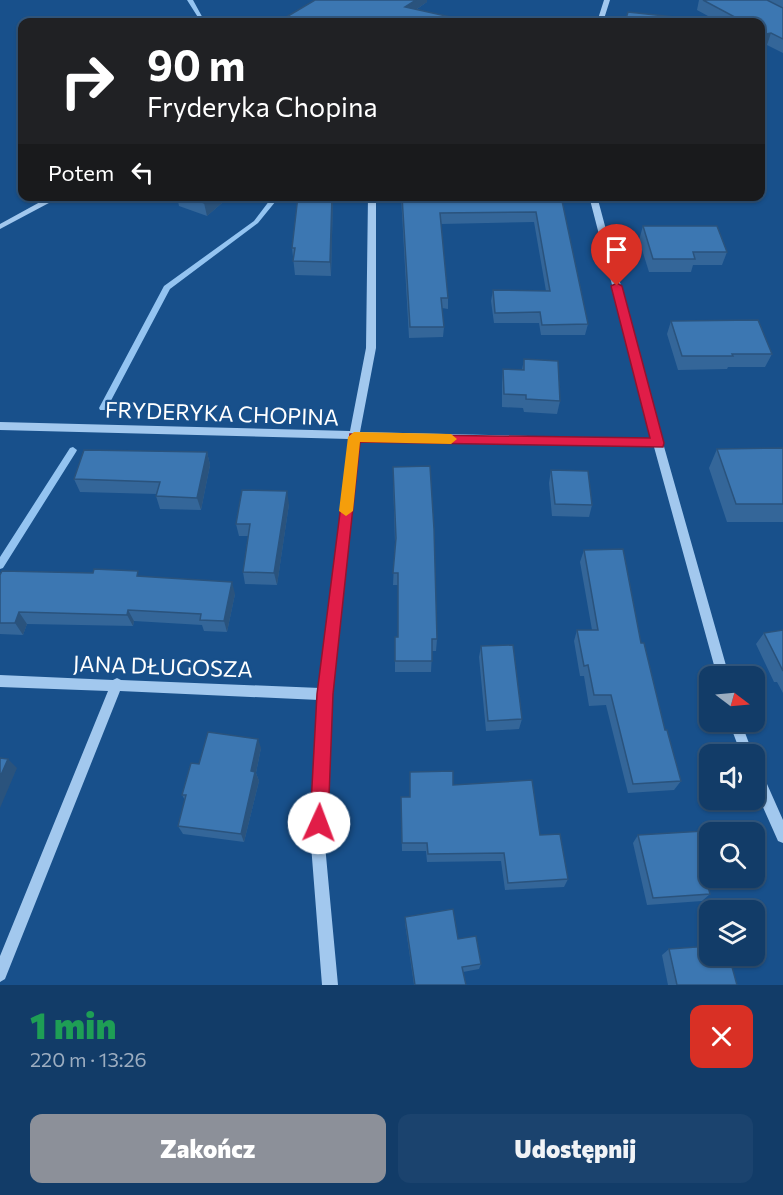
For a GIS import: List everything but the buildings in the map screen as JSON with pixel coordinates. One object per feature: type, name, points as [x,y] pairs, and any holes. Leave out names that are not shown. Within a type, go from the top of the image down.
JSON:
[{"type":"street","points":[[601,18],[607,0]]},
{"type":"street","points":[[0,227],[49,201]]},
{"type":"street","points":[[330,985],[318,845],[325,694],[354,437],[370,348],[372,201]]},
{"type":"street","points":[[594,201],[720,666]]},
{"type":"street","name":"FRYDERYKA CHOPINA","points":[[0,426],[354,437],[658,443]]},
{"type":"street","name":"JANA DŁUGOSZA","points":[[0,681],[325,694]]},
{"type":"street","points":[[0,974],[117,684]]},
{"type":"street","points":[[765,796],[783,836]]},
{"type":"waterway","points":[[190,0],[201,18]]},
{"type":"waterway","points":[[103,408],[167,288],[256,222],[273,201]]},
{"type":"waterway","points":[[0,565],[73,450]]},
{"type":"slow traffic","points":[[346,511],[354,437],[451,439]]},
{"type":"route","points":[[319,823],[325,694],[354,437],[658,443],[617,286]]}]
